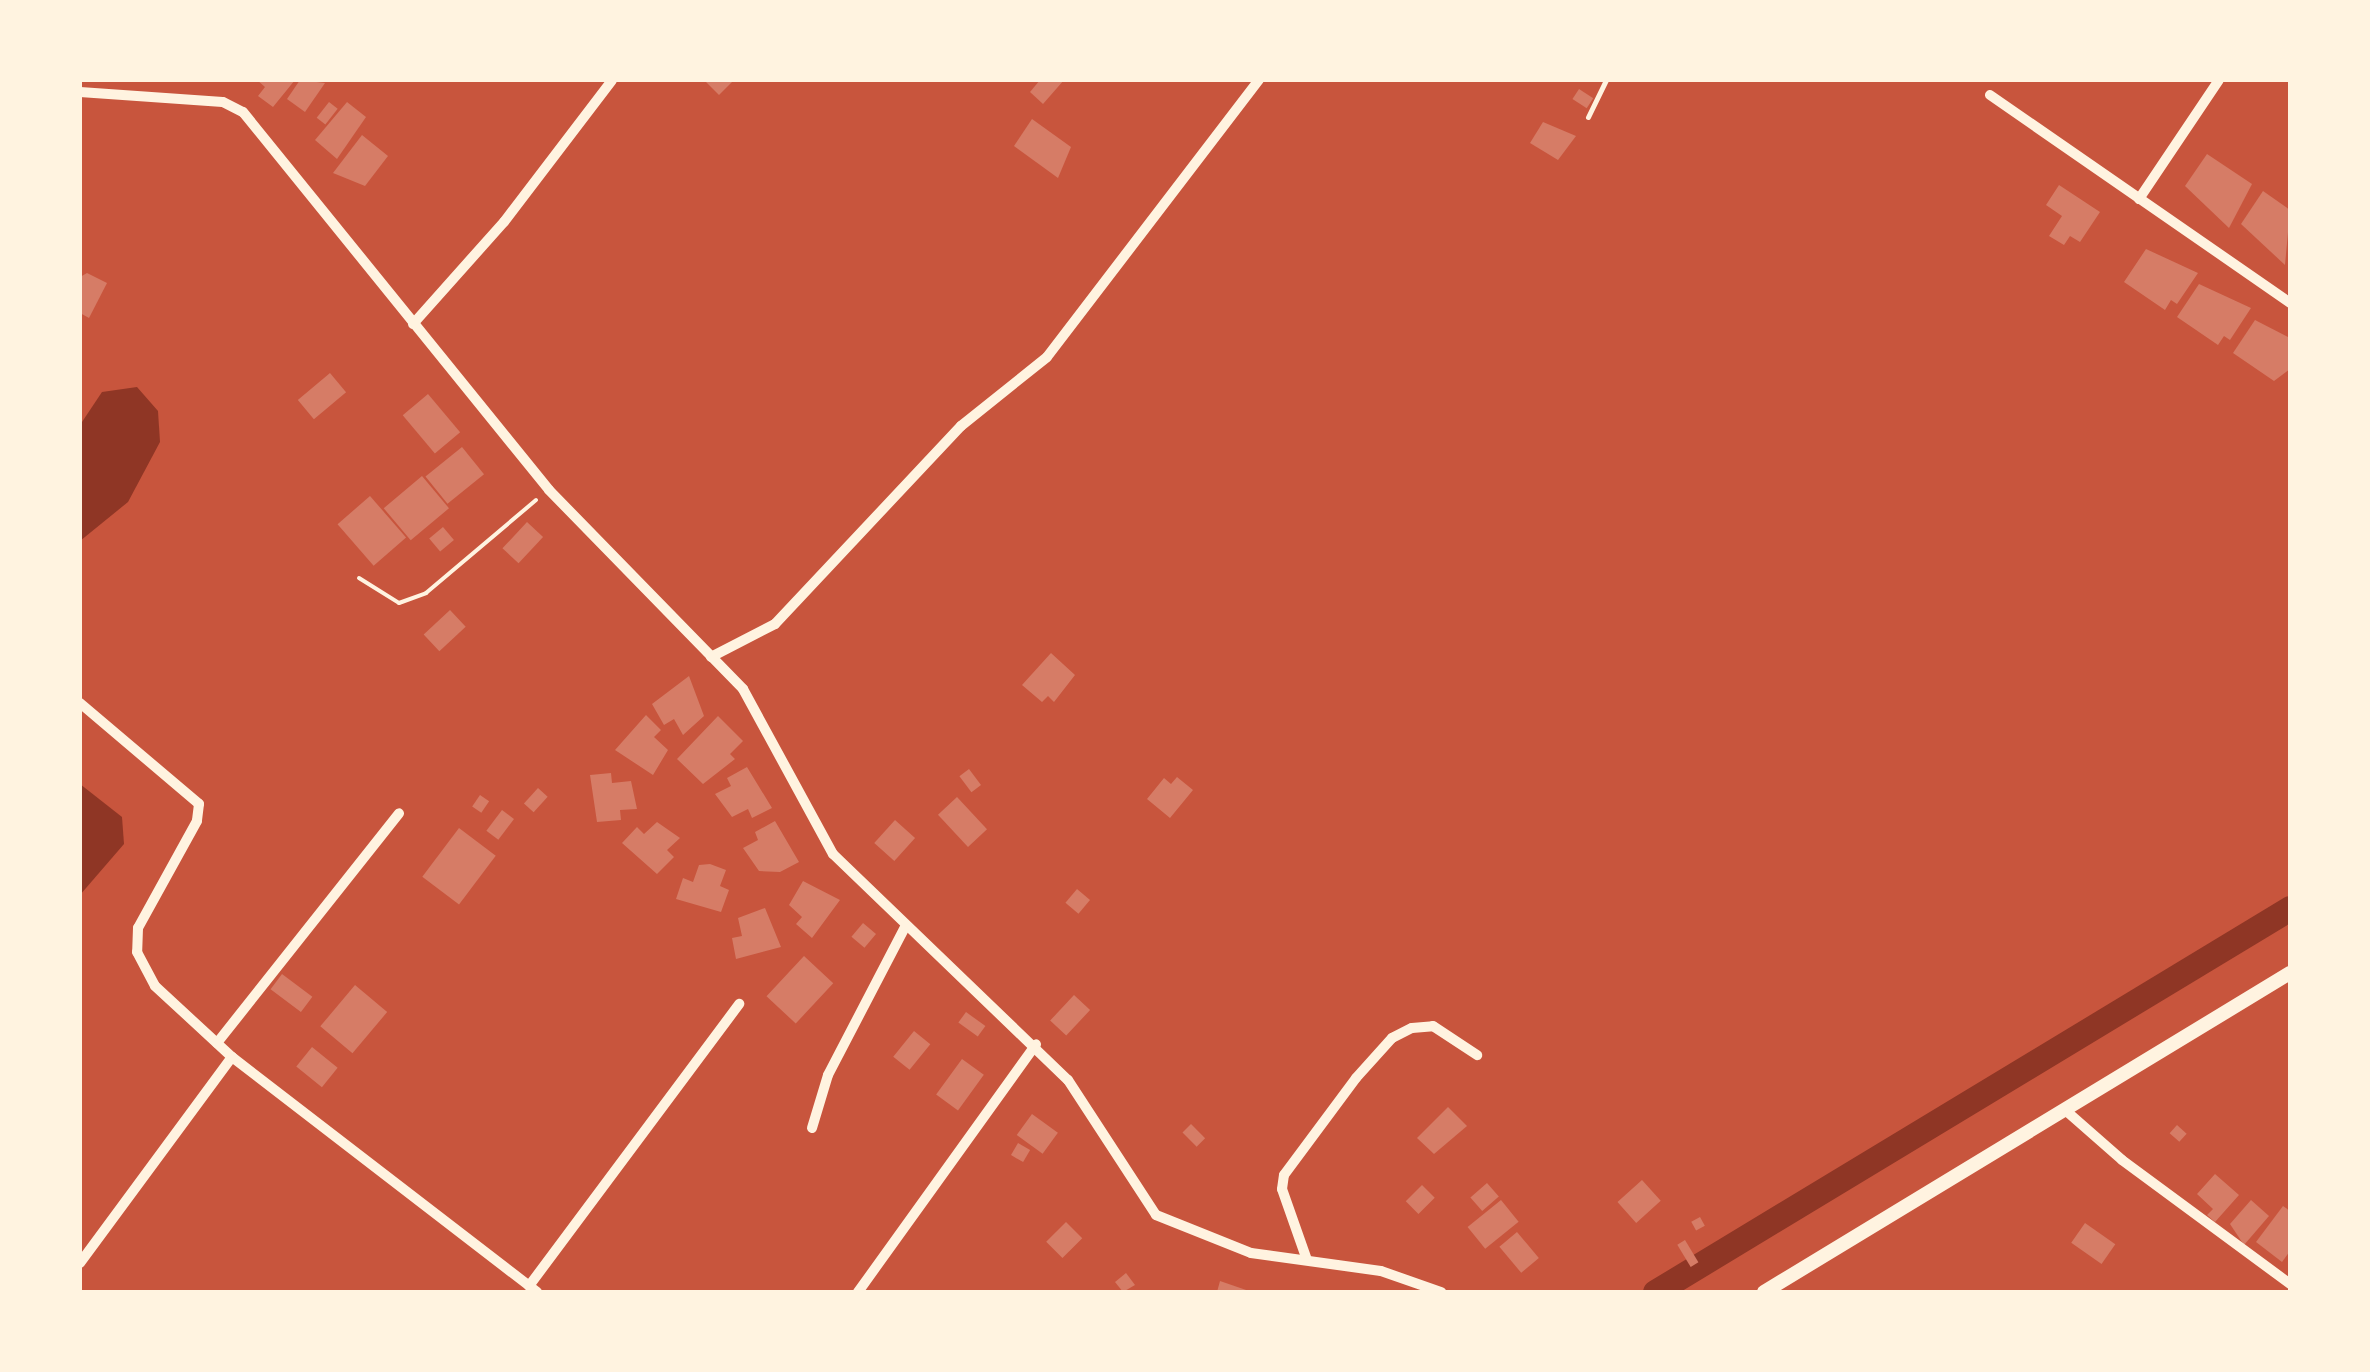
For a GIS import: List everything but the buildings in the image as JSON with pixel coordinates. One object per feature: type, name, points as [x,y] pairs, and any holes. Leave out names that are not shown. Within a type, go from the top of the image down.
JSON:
[{"type":"main road","points":[[1764,1292],[2290,973]]},
{"type":"street","points":[[414,324],[504,222],[612,80]]},
{"type":"street","points":[[712,657],[775,624],[962,426],[1047,357],[1259,80]]},
{"type":"street","points":[[2140,199],[2219,80]]},
{"type":"street","points":[[80,92],[223,102],[243,112],[549,490],[755,706],[833,854],[905,926],[1036,1044],[1088,1106],[1130,1184],[1156,1215],[1217,1243],[1405,1277],[1441,1292]]},
{"type":"street","points":[[1990,95],[2290,303]]},
{"type":"street","points":[[80,704],[199,804],[197,821],[146,908],[137,952],[155,986],[216,1044],[533,1289],[739,1004]]},
{"type":"street","points":[[216,1044],[399,813]]},
{"type":"street","points":[[812,1128],[828,1075],[905,926]]},
{"type":"street","points":[[1308,1260],[1282,1189],[1284,1175],[1356,1078],[1392,1038],[1412,1028],[1433,1026],[1477,1055]]},
{"type":"street","points":[[858,1292],[1036,1044]]},
{"type":"street","points":[[80,1264],[232,1056]]},
{"type":"street","points":[[2064,1108],[2122,1160],[2290,1284]]},
{"type":"lane","points":[[1588,117],[1606,80]]},
{"type":"path","points":[[359,578],[399,603],[426,593],[549,490]]},
{"type":"shaded area","points":[[137,387],[158,411],[160,442],[128,502],[80,541],[80,425],[102,392]]},
{"type":"shaded area","points":[[80,784],[122,817],[124,844],[80,895]]},
{"type":"waterway","points":[[1655,1292],[2290,908]]}]
